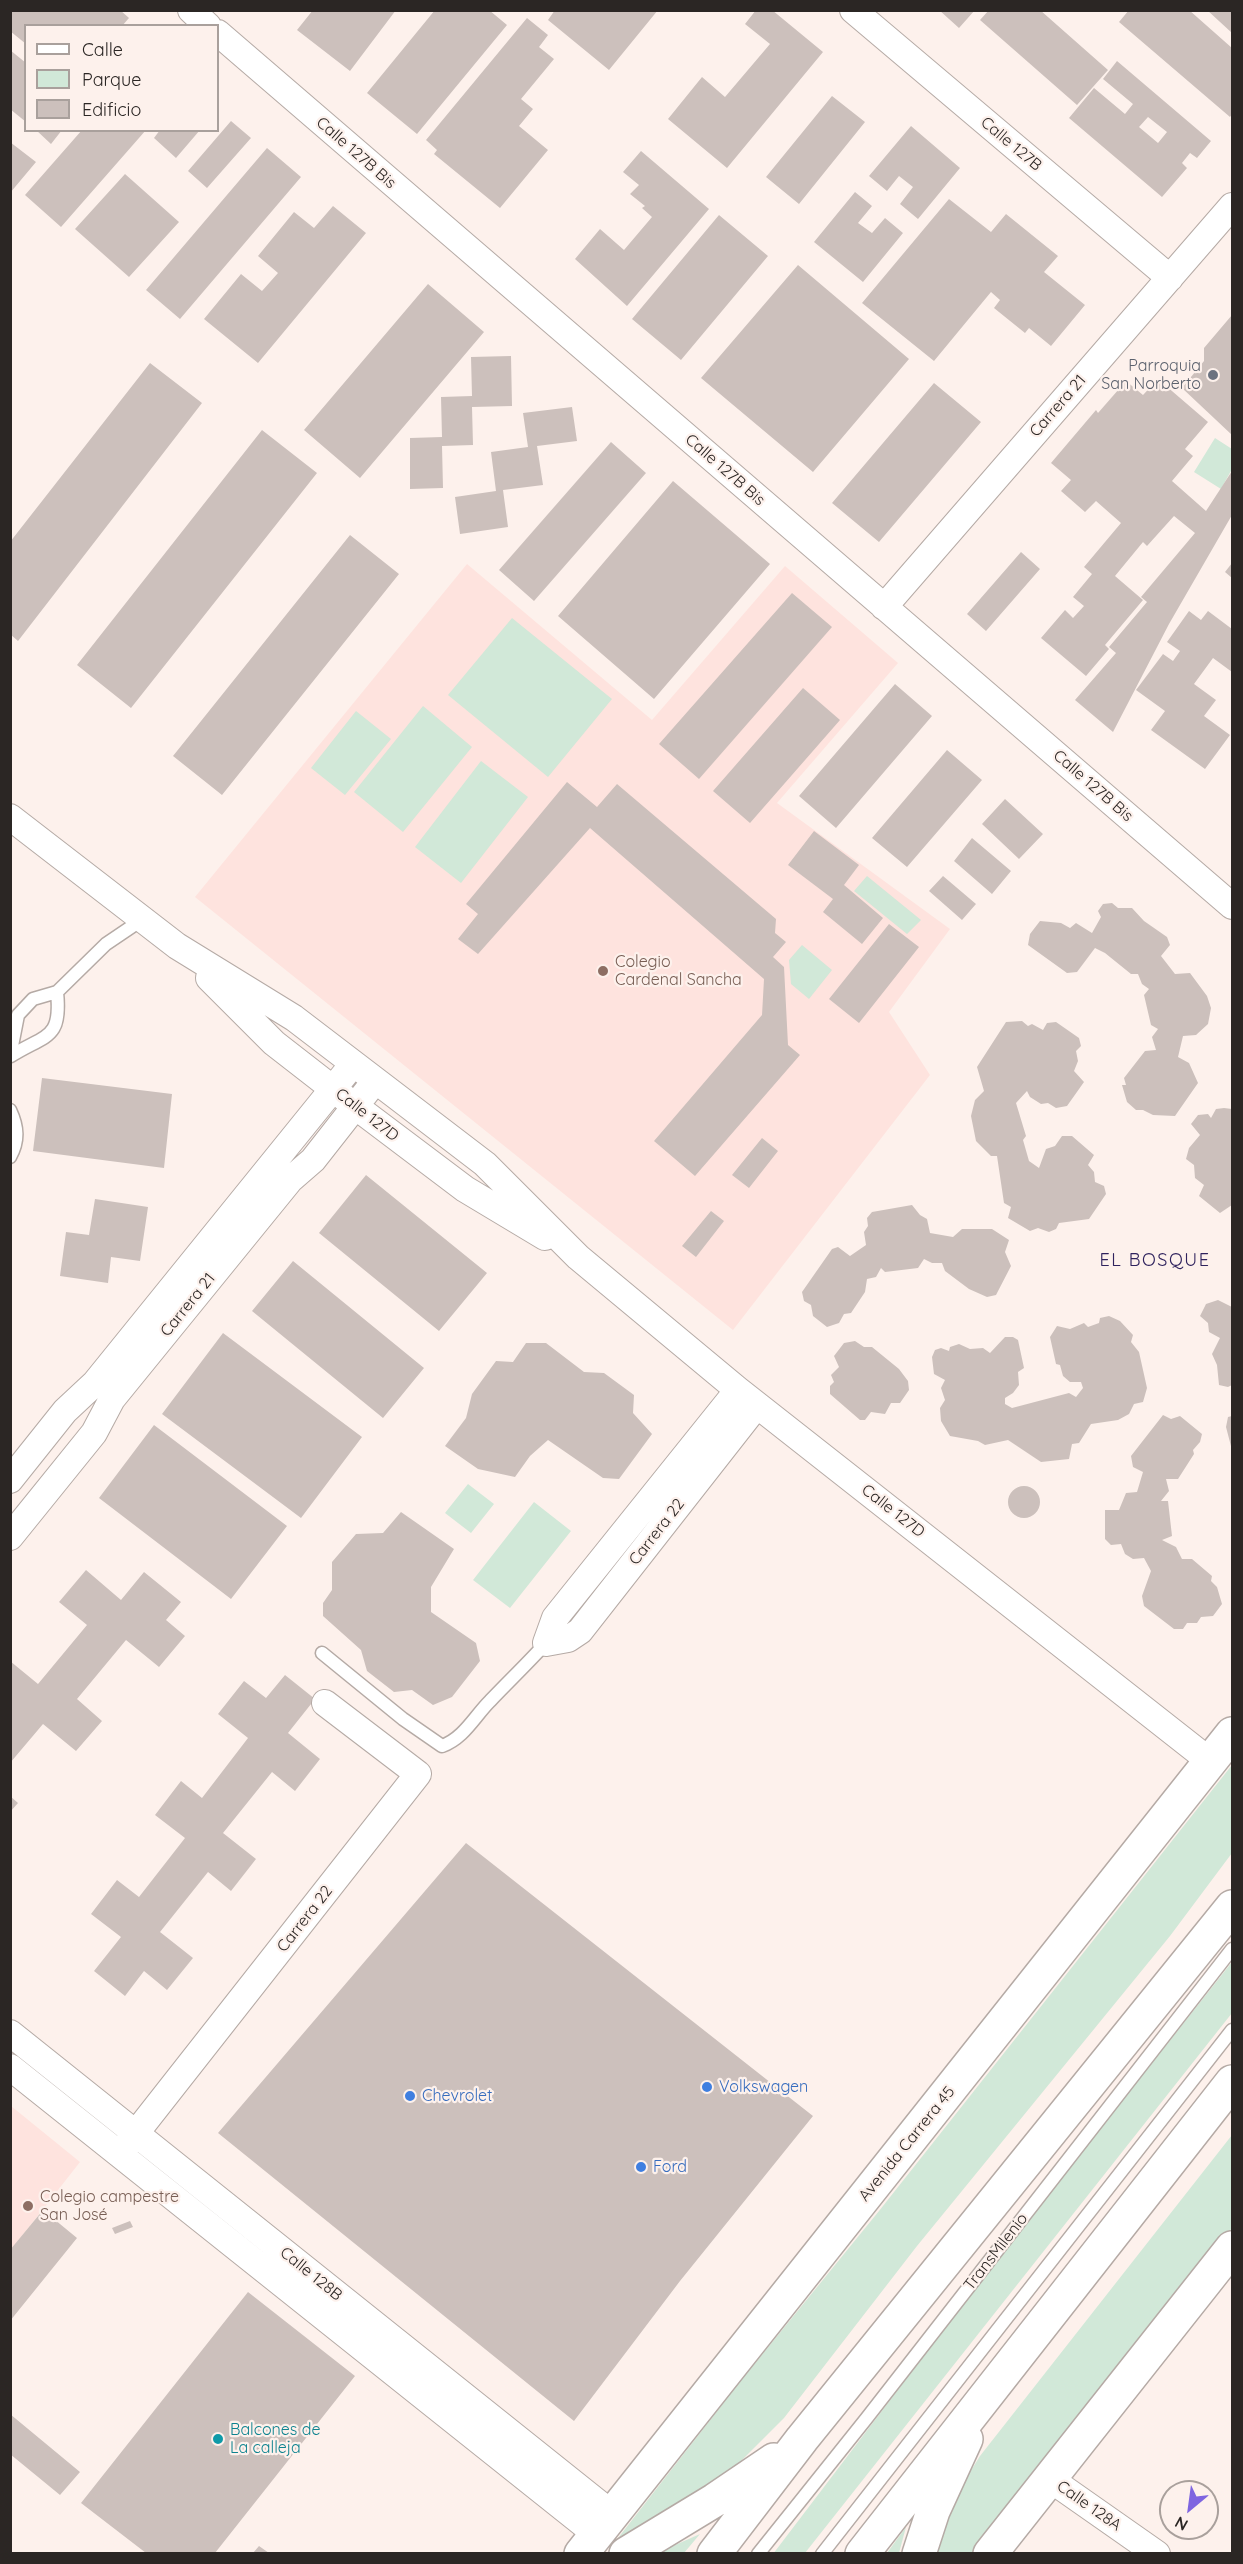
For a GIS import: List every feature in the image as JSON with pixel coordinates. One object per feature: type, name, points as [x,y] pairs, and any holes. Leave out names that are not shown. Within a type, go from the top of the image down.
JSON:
[{"type":"highway","name":"Avenida Carrera 45","points":[[596,2534],[1233,1734]]},
{"type":"highway","points":[[714,2553],[802,2439],[1233,1907]]},
{"type":"highway","points":[[862,2553],[988,2390],[1233,2082]]},
{"type":"highway","points":[[990,2553],[1233,2248]]},
{"type":"highway","points":[[920,2553],[933,2511],[988,2390]]},
{"type":"highway","points":[[626,2553],[715,2500],[802,2439]]},
{"type":"street","points":[[191,10],[206,24]]},
{"type":"street","name":"Calle 127B","points":[[853,10],[1170,278]]},
{"type":"street","name":"Calle 127B Bis","points":[[219,34],[1233,906]]},
{"type":"street","name":"Carrera 21","points":[[884,607],[1233,206]]},
{"type":"street","name":"Calle 127D","points":[[10,817],[177,946],[274,1043],[355,1106],[465,1189],[578,1257]]},
{"type":"street","name":"Calle 127D","points":[[177,946],[294,1018],[485,1164],[578,1257],[748,1397],[1211,1762]]},
{"type":"street","name":"Carrera 21","points":[[10,1480],[65,1411],[95,1383],[353,1064]]},
{"type":"street","name":"Carrera 21","points":[[10,1537],[94,1433],[112,1399],[290,1180],[313,1160],[375,1081]]},
{"type":"street","name":"Carrera 22","points":[[546,1643],[555,1617],[748,1397]]},
{"type":"street","name":"Carrera 22","points":[[119,2154],[418,1774],[326,1703]]},
{"type":"street","name":"Calle 128B","points":[[10,2033],[136,2134],[596,2534]]},
{"type":"street","name":"Calle 128B","points":[[10,2067],[596,2534]]},
{"type":"street","name":"Calle 128A","points":[[1050,2478],[1157,2553]]},
{"type":"lane","points":[[57,992],[60,1015],[53,1031],[45,1038],[10,1056],[18,1015],[33,999],[57,992],[106,944],[143,919]]},
{"type":"lane","points":[[10,1110],[17,1131],[18,1144],[10,1157]]},
{"type":"lane","name":"Carrera 22","points":[[322,1653],[394,1712],[442,1746],[453,1742],[488,1702],[546,1643]]},
{"type":"lane","name":"TransMilenio","points":[[758,2553],[866,2419],[1233,1949]]},
{"type":"lane","points":[[822,2553],[1233,2030]]},
{"type":"shaded area","name":"Colegio Cardenal Sancha","points":[[467,564],[652,720],[785,566],[898,663],[777,803],[950,929],[889,1012],[930,1075],[733,1330],[195,897]]},
{"type":"shaded area","name":"Colegio campestre San José","points":[[11,2106],[80,2162],[11,2250]]},
{"type":"green space","points":[[1215,438],[1232,449],[1232,469],[1221,489],[1194,472]]},
{"type":"green space","points":[[512,618],[612,699],[548,777],[448,695]]},
{"type":"green space","points":[[423,706],[472,747],[403,832],[354,792]]},
{"type":"green space","points":[[356,711],[391,739],[345,795],[311,768]]},
{"type":"green space","points":[[481,761],[528,797],[461,883],[415,847]]},
{"type":"green space","points":[[867,876],[921,920],[907,934],[854,891]]},
{"type":"green space","points":[[802,945],[832,970],[809,999],[791,984],[789,960]]},
{"type":"green space","points":[[468,1484],[494,1504],[471,1533],[445,1513]]},
{"type":"green space","points":[[534,1502],[571,1531],[510,1608],[473,1580]]},
{"type":"green space","points":[[1232,1765],[1232,1853],[1170,1936],[917,2246],[784,2418],[725,2477],[611,2547],[743,2378],[879,2211]]},
{"type":"green space","points":[[1232,1962],[1232,2013],[805,2553],[773,2554],[1018,2232]]},
{"type":"green space","points":[[1232,2135],[1232,2228],[976,2553],[936,2554],[955,2496],[980,2456]]},
{"type":"green space","points":[[906,2527],[899,2553],[887,2553]]},
{"type":"green space","points":[[700,2534],[684,2553],[657,2553]]},
{"type":"building","points":[[10,10],[120,10],[129,18],[124,24],[24,24],[24,42],[10,31]]},
{"type":"building","points":[[313,10],[396,10],[350,71],[297,30]]},
{"type":"building","points":[[435,10],[489,10],[507,25],[417,134],[367,93]]},
{"type":"building","points":[[555,10],[658,10],[609,70],[548,20]]},
{"type":"building","points":[[756,10],[772,10],[823,52],[727,168],[668,119],[702,77],[725,97],[770,44],[745,24]]},
{"type":"building","points":[[939,10],[975,10],[959,28]]},
{"type":"building","points":[[989,10],[1040,10],[1108,70],[1077,105],[980,20]]},
{"type":"building","points":[[1129,10],[1189,10],[1232,48],[1232,114],[1230,117],[1119,22]]},
{"type":"building","points":[[1207,10],[1232,10],[1232,33]]},
{"type":"building","points":[[527,18],[548,35],[539,47],[554,59],[521,99],[533,109],[519,126],[548,150],[500,208],[434,154],[437,150],[426,140]]},
{"type":"building","points":[[10,50],[24,61],[24,120],[10,109]]},
{"type":"building","points":[[1117,61],[1211,141],[1197,158],[1190,153],[1182,163],[1187,168],[1162,197],[1069,118],[1094,88],[1125,114],[1133,104],[1103,79]],"holes":[[[1148,117],[1167,132],[1158,143],[1139,127]]]},
{"type":"building","points":[[832,96],[865,122],[799,204],[766,177]]},
{"type":"building","points":[[231,121],[251,138],[207,188],[188,171]]},
{"type":"building","points":[[911,126],[960,168],[918,219],[900,204],[913,187],[899,176],[887,191],[869,176]]},
{"type":"building","points":[[38,132],[60,132],[51,144]]},
{"type":"building","points":[[80,132],[144,132],[61,227],[25,195]]},
{"type":"building","points":[[158,132],[198,132],[176,158],[154,138]]},
{"type":"building","points":[[10,142],[36,162],[10,193]]},
{"type":"building","points":[[267,148],[301,177],[180,319],[146,290]]},
{"type":"building","points":[[641,151],[709,209],[627,306],[575,259],[600,229],[624,250],[652,217],[642,208],[645,206],[630,194],[639,185],[623,172]]},
{"type":"building","points":[[125,174],[179,222],[129,277],[75,229]]},
{"type":"building","points":[[855,192],[872,206],[858,223],[872,233],[885,218],[903,233],[863,282],[814,242]]},
{"type":"building","points":[[949,199],[991,232],[1006,214],[1058,256],[1044,272],[1085,305],[1051,346],[1029,328],[1025,333],[994,308],[1000,300],[991,292],[934,361],[862,303]]},
{"type":"building","points":[[333,206],[366,233],[258,363],[204,319],[241,274],[262,291],[278,273],[258,256],[294,212],[314,228]]},
{"type":"building","points":[[719,215],[768,256],[681,360],[632,319]]},
{"type":"building","points":[[798,265],[909,359],[813,472],[701,378]]},
{"type":"building","points":[[428,284],[484,332],[360,478],[304,430]]},
{"type":"building","name":"Parroquia San Norberto","points":[[1232,315],[1232,435],[1182,388],[1204,361],[1204,348]]},
{"type":"building","points":[[511,356],[512,406],[472,407],[473,445],[442,446],[443,488],[410,489],[410,438],[442,437],[441,397],[472,396],[471,357]]},
{"type":"building","points":[[150,363],[202,403],[18,641],[10,634],[10,542]]},
{"type":"building","points":[[1158,379],[1208,422],[1185,449],[1193,456],[1172,481],[1206,511],[1232,471],[1232,515],[1169,624],[1113,732],[1075,700],[1116,653],[1109,647],[1147,602],[1141,597],[1195,533],[1174,516],[1147,546],[1143,542],[1115,576],[1143,600],[1105,645],[1109,649],[1086,676],[1041,638],[1065,610],[1073,618],[1084,606],[1073,597],[1092,574],[1084,567],[1121,523],[1096,501],[1085,512],[1061,491],[1071,480],[1051,463],[1096,410],[1098,413],[1126,381],[1143,395]]},
{"type":"building","points":[[934,383],[981,422],[879,542],[832,503]]},
{"type":"building","points":[[572,407],[577,441],[537,446],[543,485],[503,490],[508,527],[460,534],[455,497],[496,491],[491,452],[528,447],[523,413]]},
{"type":"building","points":[[262,430],[317,473],[131,708],[77,665]]},
{"type":"building","points":[[611,442],[646,473],[534,601],[499,570]]},
{"type":"building","points":[[673,481],[770,564],[654,699],[558,616]]},
{"type":"building","points":[[350,535],[399,574],[222,795],[173,756]]},
{"type":"building","points":[[1021,552],[1040,569],[986,631],[967,614]]},
{"type":"building","points":[[1232,563],[1232,578],[1225,572]]},
{"type":"building","points":[[792,593],[832,627],[699,779],[659,744]]},
{"type":"building","points":[[1189,611],[1201,620],[1208,611],[1232,629],[1232,672],[1213,658],[1194,684],[1216,700],[1204,716],[1230,735],[1205,769],[1151,730],[1165,711],[1136,690],[1163,654],[1173,661],[1180,651],[1167,642]]},
{"type":"building","points":[[895,684],[932,716],[836,828],[799,796]]},
{"type":"building","points":[[803,688],[840,720],[750,823],[713,791]]},
{"type":"building","points":[[947,750],[982,780],[907,867],[872,838]]},
{"type":"building","name":"Colegio Cardenal Sancha","points":[[567,782],[597,807],[617,784],[776,919],[775,933],[786,942],[773,957],[784,967],[788,1045],[800,1055],[695,1176],[654,1141],[762,1015],[764,979],[590,828],[478,954],[458,939],[478,914],[466,904]]},
{"type":"building","points":[[1005,799],[1043,834],[1019,859],[982,824]]},
{"type":"building","points":[[814,831],[859,865],[844,885],[883,918],[862,944],[823,912],[833,899],[788,865]]},
{"type":"building","points":[[972,838],[1011,871],[992,894],[954,861]]},
{"type":"building","points":[[943,876],[976,904],[962,920],[929,891]]},
{"type":"building","points":[[1112,903],[1118,908],[1132,908],[1144,921],[1167,937],[1170,945],[1161,956],[1175,974],[1190,973],[1207,996],[1211,1008],[1208,1024],[1196,1035],[1183,1036],[1178,1057],[1189,1063],[1198,1083],[1175,1116],[1153,1115],[1143,1110],[1136,1110],[1127,1102],[1122,1085],[1126,1085],[1124,1078],[1145,1051],[1156,1050],[1152,1037],[1158,1029],[1151,1025],[1144,995],[1149,989],[1142,984],[1138,974],[1131,974],[1105,953],[1095,948],[1077,972],[1067,973],[1028,945],[1030,934],[1040,921],[1061,923],[1070,928],[1076,923],[1092,933],[1101,917],[1098,911],[1103,904]]},
{"type":"building","points":[[889,924],[919,947],[859,1023],[829,999]]},
{"type":"building","points":[[1022,1021],[1028,1026],[1032,1024],[1043,1030],[1047,1023],[1056,1022],[1079,1038],[1081,1046],[1076,1051],[1078,1061],[1074,1071],[1084,1082],[1067,1106],[1056,1108],[1048,1103],[1041,1104],[1030,1097],[1027,1091],[1016,1103],[1026,1136],[1023,1140],[1029,1161],[1039,1168],[1046,1149],[1055,1146],[1062,1136],[1072,1136],[1094,1155],[1088,1165],[1094,1172],[1095,1182],[1104,1186],[1106,1194],[1089,1219],[1059,1223],[1056,1229],[1049,1232],[1038,1228],[1030,1231],[1008,1218],[1011,1207],[1004,1203],[997,1156],[991,1156],[976,1141],[971,1116],[975,1100],[984,1091],[977,1067],[1006,1022]]},
{"type":"building","points":[[42,1078],[172,1094],[164,1168],[33,1151]]},
{"type":"building","points":[[1216,1109],[1232,1109],[1232,1205],[1220,1213],[1199,1196],[1204,1185],[1195,1178],[1194,1165],[1186,1159],[1189,1148],[1200,1135],[1191,1124],[1198,1115],[1208,1114],[1211,1118]]},
{"type":"building","points":[[762,1138],[778,1151],[749,1188],[732,1175]]},
{"type":"building","points":[[366,1175],[487,1273],[439,1331],[319,1233]]},
{"type":"building","points":[[95,1199],[148,1207],[140,1261],[111,1257],[108,1283],[60,1276],[66,1232],[89,1235]]},
{"type":"building","points":[[912,1205],[920,1215],[927,1219],[930,1233],[953,1237],[962,1229],[992,1229],[1009,1240],[1005,1252],[1011,1266],[996,1295],[987,1297],[969,1289],[945,1271],[942,1263],[932,1263],[924,1259],[918,1268],[885,1272],[881,1268],[876,1277],[867,1279],[865,1292],[851,1313],[844,1314],[839,1323],[827,1327],[813,1316],[811,1305],[804,1301],[802,1292],[832,1249],[838,1247],[850,1256],[866,1245],[864,1232],[868,1226],[867,1218],[872,1212]]},
{"type":"building","points":[[711,1211],[724,1221],[696,1257],[682,1246]]},
{"type":"building","points":[[293,1261],[424,1368],[383,1418],[252,1311]]},
{"type":"building","points":[[1218,1300],[1232,1307],[1232,1385],[1228,1387],[1219,1385],[1217,1365],[1212,1354],[1220,1338],[1209,1332],[1208,1323],[1200,1316],[1206,1304]]},
{"type":"building","points":[[1109,1316],[1120,1321],[1133,1335],[1131,1342],[1139,1352],[1147,1388],[1143,1402],[1134,1404],[1129,1414],[1118,1420],[1091,1424],[1079,1443],[1072,1444],[1069,1459],[1041,1462],[1008,1440],[985,1445],[978,1441],[950,1436],[941,1421],[940,1408],[945,1400],[941,1388],[945,1380],[934,1374],[932,1357],[935,1350],[941,1348],[949,1351],[950,1347],[959,1344],[970,1349],[983,1348],[990,1353],[1005,1337],[1013,1337],[1018,1340],[1024,1368],[1018,1372],[1019,1385],[1005,1398],[1005,1404],[1012,1408],[1069,1393],[1076,1397],[1083,1388],[1081,1382],[1070,1382],[1063,1376],[1060,1365],[1056,1364],[1050,1337],[1057,1326],[1070,1329],[1084,1323],[1088,1327],[1099,1323],[1100,1318]]},
{"type":"building","points":[[223,1333],[362,1437],[301,1518],[162,1414]]},
{"type":"building","points":[[855,1341],[864,1347],[872,1347],[899,1369],[908,1381],[909,1390],[900,1403],[891,1403],[885,1414],[871,1412],[865,1420],[860,1420],[830,1394],[830,1386],[834,1382],[831,1375],[839,1367],[834,1356],[844,1343]]},
{"type":"building","points":[[526,1343],[546,1343],[584,1372],[604,1373],[634,1395],[633,1413],[652,1434],[619,1479],[603,1478],[548,1440],[530,1456],[515,1477],[478,1469],[445,1446],[466,1418],[472,1394],[496,1361],[513,1362]]},
{"type":"building","points":[[1163,1415],[1171,1419],[1180,1416],[1202,1434],[1200,1442],[1193,1450],[1194,1454],[1178,1479],[1166,1479],[1169,1491],[1161,1501],[1168,1501],[1172,1536],[1162,1540],[1176,1547],[1182,1559],[1192,1559],[1212,1576],[1211,1581],[1217,1587],[1222,1604],[1213,1616],[1201,1617],[1197,1623],[1187,1623],[1183,1629],[1174,1629],[1144,1606],[1142,1596],[1151,1571],[1144,1558],[1133,1559],[1125,1554],[1121,1544],[1111,1545],[1105,1539],[1105,1510],[1119,1510],[1126,1493],[1137,1492],[1143,1472],[1133,1467],[1131,1456]]},
{"type":"building","points":[[1232,1416],[1232,1450],[1226,1427],[1228,1417]]},
{"type":"building","points":[[154,1425],[287,1526],[231,1599],[99,1498]]},
{"type":"building","points":[[1024,1486],[1035,1491],[1040,1502],[1035,1513],[1024,1518],[1013,1513],[1008,1502],[1013,1491]]},
{"type":"building","points":[[401,1512],[454,1549],[431,1587],[431,1612],[476,1643],[480,1661],[452,1697],[433,1705],[412,1690],[394,1692],[367,1671],[361,1650],[323,1616],[323,1603],[332,1590],[332,1562],[356,1534],[383,1533]]},
{"type":"building","points":[[86,1570],[121,1600],[144,1572],[181,1602],[166,1620],[185,1636],[159,1667],[126,1640],[77,1699],[102,1721],[76,1751],[43,1724],[10,1763],[10,1661],[38,1684],[87,1625],[59,1602]]},
{"type":"building","points":[[285,1675],[315,1699],[288,1733],[320,1759],[295,1791],[272,1772],[223,1833],[256,1859],[231,1891],[208,1872],[160,1932],[193,1958],[167,1990],[144,1971],[125,1996],[94,1971],[121,1937],[91,1914],[117,1880],[139,1897],[185,1838],[155,1815],[181,1781],[202,1798],[248,1738],[218,1714],[244,1681],[266,1698]]},
{"type":"building","points":[[10,1796],[18,1803],[10,1812]]},
{"type":"building","points":[[466,1843],[813,2116],[680,2281],[574,2421],[218,2133]]},
{"type":"building","points":[[43,2210],[77,2238],[10,2321],[10,2250]]},
{"type":"building","points":[[130,2221],[133,2227],[115,2234],[112,2228]]},
{"type":"building","name":"Balcones de La calleja","points":[[248,2292],[355,2376],[215,2553],[146,2553],[81,2503]]},
{"type":"building","points":[[10,2414],[80,2472],[60,2495],[10,2454]]},
{"type":"building","points":[[259,2546],[269,2553],[253,2553]]},
{"type":"place","name":"Parroquia San Norberto","points":[[1213,375]]},
{"type":"place","name":"Colegio Cardenal Sancha","points":[[603,971]]},
{"type":"place","name":"Volkswagen","points":[[707,2087]]},
{"type":"place","name":"Chevrolet","points":[[410,2096]]},
{"type":"place","name":"Ford","points":[[641,2167]]},
{"type":"place","name":"Colegio campestre San José","points":[[28,2206]]},
{"type":"place","name":"Balcones de La calleja","points":[[218,2439]]},
{"type":"district","name":"EL BOSQUE","points":[[1155,1261]]}]
